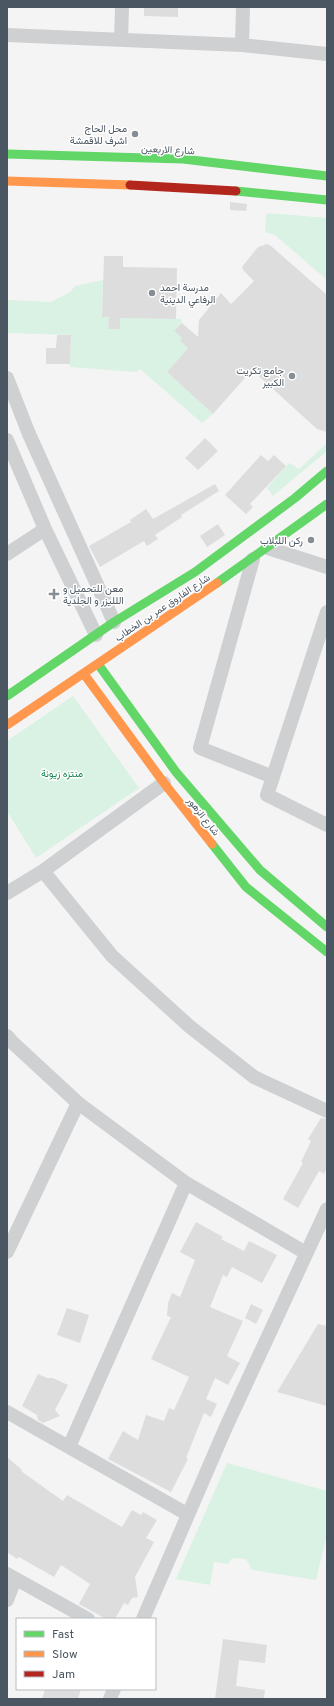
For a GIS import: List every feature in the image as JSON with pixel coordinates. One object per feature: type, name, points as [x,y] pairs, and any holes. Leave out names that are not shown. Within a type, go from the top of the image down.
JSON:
[{"type":"main road","name":"شارع الاربعين","points":[[7,154],[122,165],[154,158],[183,159],[327,176]]},
{"type":"main road","points":[[146,166],[154,158]]},
{"type":"main road","points":[[116,184],[120,182],[122,165]]},
{"type":"main road","points":[[146,177],[149,182],[154,185]]},
{"type":"main road","points":[[7,181],[154,185],[266,192],[327,200]]},
{"type":"main road","points":[[7,696],[114,622],[201,567],[289,502],[327,471]]},
{"type":"main road","name":"شارع الفاروق عمر بن الخطاب","points":[[7,725],[253,559],[327,504]]},
{"type":"main road","name":"شارع الزهور","points":[[98,664],[253,879],[327,927]]},
{"type":"main road","name":"شارع الزهور","points":[[84,674],[164,783],[253,879],[327,952]]},
{"type":"street","points":[[121,40],[122,7]]},
{"type":"street","points":[[242,45],[244,7]]},
{"type":"street","points":[[7,35],[242,45],[327,54]]},
{"type":"street","points":[[7,378],[29,434],[114,622]]},
{"type":"street","points":[[29,434],[8,445],[45,529],[96,635]]},
{"type":"street","points":[[7,554],[45,529]]},
{"type":"street","points":[[268,548],[327,567]]},
{"type":"street","points":[[253,559],[200,748],[273,777]]},
{"type":"street","points":[[327,612],[267,795],[327,825]]},
{"type":"street","points":[[7,893],[43,871],[164,783]]},
{"type":"street","points":[[43,871],[112,956],[189,1026],[254,1077],[327,1111]]},
{"type":"street","points":[[9,1041],[78,1103],[186,1183],[306,1253]]},
{"type":"street","points":[[7,1252],[78,1103]]},
{"type":"street","points":[[69,1447],[186,1183]]},
{"type":"street","points":[[143,1618],[187,1514],[327,1210]]},
{"type":"street","points":[[7,1412],[187,1514]]},
{"type":"street","points":[[7,1600],[11,1576],[86,1618]]},
{"type":"green space","points":[[269,213],[327,218],[327,280],[275,235],[265,232],[266,215]]},
{"type":"green space","points":[[103,280],[102,316],[109,317],[108,329],[120,329],[120,318],[181,319],[182,323],[174,331],[182,338],[180,341],[189,347],[167,372],[213,414],[202,423],[140,369],[136,372],[70,367],[71,335],[7,333],[7,300],[51,302],[70,292],[75,286]]},
{"type":"green space","points":[[327,443],[327,451],[273,496],[267,488],[289,463],[299,469]]},
{"type":"green space","name":"منتزه زيونة","points":[[73,696],[139,788],[36,858],[7,811],[7,741]]},
{"type":"green space","points":[[227,1463],[327,1491],[327,1534],[316,1580],[252,1570],[246,1559],[232,1558],[228,1564],[214,1562],[210,1585],[176,1579]]},
{"type":"building","points":[[144,7],[178,7],[178,17],[144,16]]},
{"type":"building","points":[[230,202],[247,204],[246,211],[230,210]]},
{"type":"building","name":"جامع تكريت الكبير","points":[[267,244],[327,295],[327,432],[317,429],[252,370],[213,414],[167,372],[188,348],[180,341],[182,338],[174,331],[182,323],[198,337],[199,320],[221,293],[231,304],[254,281],[242,267],[258,247]]},
{"type":"building","points":[[104,256],[123,256],[123,267],[177,268],[176,319],[120,318],[120,329],[108,329],[109,317],[102,317]]},
{"type":"building","points":[[57,335],[71,335],[70,364],[46,364],[46,348],[56,348]]},
{"type":"building","points":[[205,438],[218,451],[198,470],[185,458]]},
{"type":"building","points":[[261,455],[268,461],[274,455],[286,466],[250,504],[253,507],[246,514],[225,495]]},
{"type":"building","points":[[215,484],[219,491],[181,515],[182,517],[155,535],[158,539],[147,546],[144,541],[100,567],[89,546],[131,522],[130,520],[146,509],[153,519]]},
{"type":"building","points":[[218,524],[225,535],[207,547],[200,536]]},
{"type":"building","points":[[321,1118],[327,1119],[327,1168],[324,1174],[319,1171],[298,1208],[283,1199],[303,1163],[301,1162],[311,1141],[308,1139]]},
{"type":"building","points":[[196,1222],[223,1237],[221,1239],[244,1251],[249,1241],[277,1255],[262,1283],[232,1267],[227,1277],[223,1275],[210,1307],[243,1321],[227,1356],[240,1363],[228,1385],[215,1378],[206,1399],[217,1404],[211,1417],[204,1413],[186,1458],[188,1459],[171,1492],[108,1459],[123,1431],[138,1440],[146,1415],[164,1421],[169,1408],[174,1410],[189,1377],[151,1359],[171,1317],[167,1316],[168,1303],[172,1293],[180,1297],[195,1260],[180,1252]]},
{"type":"building","points":[[251,1304],[263,1310],[256,1324],[245,1318]]},
{"type":"building","points":[[67,1308],[89,1315],[80,1343],[57,1335]]},
{"type":"building","points":[[318,1324],[327,1326],[327,1406],[277,1392]]},
{"type":"building","points":[[38,1374],[47,1378],[53,1378],[68,1385],[55,1410],[60,1416],[43,1423],[38,1420],[37,1415],[22,1406]]},
{"type":"building","points":[[7,1457],[22,1470],[21,1471],[63,1501],[67,1495],[122,1527],[132,1510],[141,1515],[143,1512],[157,1520],[146,1538],[154,1542],[135,1577],[138,1597],[132,1598],[128,1605],[124,1603],[116,1618],[104,1618],[79,1604],[90,1584],[61,1565],[54,1577],[19,1557],[17,1559],[7,1552]]},
{"type":"building","points":[[223,1639],[267,1645],[265,1663],[239,1660],[236,1686],[265,1690],[264,1699],[215,1699]]},
{"type":"building","points":[[45,1690],[81,1690],[78,1699],[42,1699]]},
{"type":"traffic: fast","points":[[7,154],[183,159],[327,176]]},
{"type":"traffic: fast","points":[[236,191],[327,200]]},
{"type":"traffic: fast","points":[[7,696],[114,622],[195,572],[295,498],[327,471]]},
{"type":"traffic: fast","points":[[217,583],[327,504]]},
{"type":"traffic: fast","points":[[98,664],[176,772],[260,870],[327,927]]},
{"type":"traffic: fast","points":[[212,844],[246,887],[327,952]]},
{"type":"traffic: slow","points":[[7,181],[130,185]]},
{"type":"traffic: slow","points":[[7,725],[217,583]]},
{"type":"traffic: slow","points":[[84,674],[164,783],[212,844]]},
{"type":"traffic: jam","points":[[130,185],[236,191]]},
{"type":"place","name":"محل الحاج اشرف للاقمشة","points":[[135,134]]},
{"type":"place","name":"مدرسة احمد الرفاعي الدينية","points":[[152,293]]},
{"type":"place","name":"جامع تكريت الكبير","points":[[292,376]]},
{"type":"place","name":"ركن اللبلاب","points":[[311,540]]},
{"type":"place","name":"معن للتحميل و اللليزر و الجلدية","points":[[54,594]]}]
